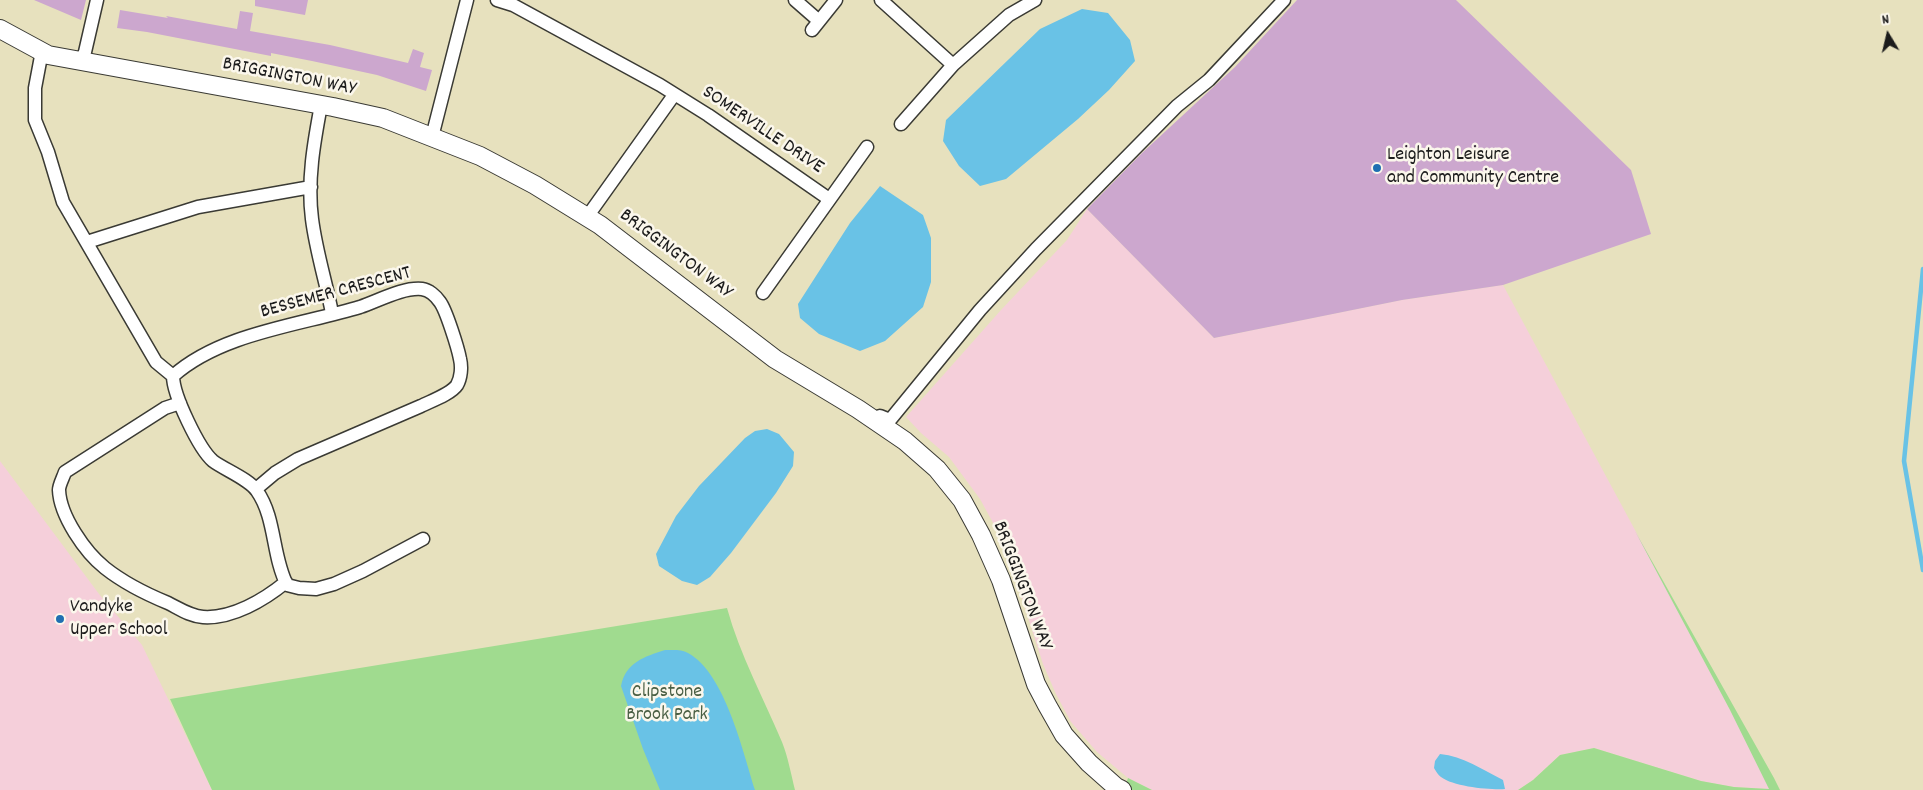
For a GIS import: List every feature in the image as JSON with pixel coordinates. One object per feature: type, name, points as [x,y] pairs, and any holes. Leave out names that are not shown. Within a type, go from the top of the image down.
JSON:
[{"type":"street","points":[[81,61],[97,0]]},
{"type":"street","points":[[432,137],[467,0]]},
{"type":"street","name":"SOMERVILLE DRIVE","points":[[497,0],[514,3],[674,94],[716,120],[829,199]]},
{"type":"street","points":[[795,0],[815,26],[836,0]]},
{"type":"street","points":[[881,0],[953,65]]},
{"type":"street","points":[[901,124],[953,65],[1009,15],[1034,0]]},
{"type":"street","points":[[875,422],[880,416],[890,420],[980,310],[1036,249],[1177,106],[1209,80],[1284,0]]},
{"type":"street","name":"BRIGGINGTON WAY","points":[[0,29],[48,55],[383,118],[480,156],[587,217],[775,359],[858,409],[905,441],[937,469],[962,500],[981,535],[997,571],[1036,684],[1064,735],[1089,763],[1122,790]]},
{"type":"street","points":[[42,51],[35,88],[35,120],[48,152],[63,202],[156,362],[173,376],[173,384],[180,403],[204,450],[212,460],[256,489],[264,502],[280,572],[287,585],[316,589],[334,584],[423,539]]},
{"type":"street","name":"SOMERVILLE DRIVE","points":[[587,217],[674,94]]},
{"type":"street","points":[[321,105],[312,152],[312,219],[332,313]]},
{"type":"street","name":"SOMERVILLE DRIVE","points":[[763,293],[867,147]]},
{"type":"street","points":[[87,242],[198,206],[311,187]]},
{"type":"street","name":"BESSEMER CRESCENT","points":[[173,376],[200,358],[223,347],[272,329],[360,307],[408,291],[423,289],[433,294],[442,303],[460,359],[461,374],[457,386],[421,406],[298,459],[275,473],[256,489]]},
{"type":"street","points":[[180,403],[165,408],[65,472],[59,489],[63,507],[70,524],[78,537],[104,567],[145,594],[187,614],[203,617],[220,616],[263,599],[286,582]]},
{"type":"shaded area","points":[[1087,209],[1214,338],[1402,300],[1503,285],[1670,595],[1777,785],[1769,789],[1734,787],[1701,781],[1594,748],[1560,755],[1533,780],[1518,790],[1152,790],[1128,778],[1097,752],[1071,722],[1056,694],[1043,664],[1012,567],[998,532],[980,499],[949,457],[906,417],[1001,310],[1067,240]]},
{"type":"shaded area","name":"Vandyke Upper School","points":[[0,461],[99,594],[142,645],[212,790],[0,790]]},
{"type":"green space","points":[[1635,531],[1780,790],[1518,790],[1533,780],[1560,755],[1594,748],[1701,781],[1734,787],[1769,789],[1730,710]]},
{"type":"green space","name":"Clipstone Brook Park","points":[[727,608],[745,659],[782,742],[795,790],[212,790],[170,699]]},
{"type":"green space","points":[[1128,778],[1152,790],[1124,790]]},
{"type":"water","points":[[1082,9],[1108,13],[1130,40],[1135,61],[1109,90],[1078,119],[1006,179],[980,186],[959,166],[943,141],[946,120],[1040,29]]},
{"type":"water","points":[[880,186],[923,215],[931,238],[931,282],[923,307],[885,341],[860,351],[819,334],[800,318],[798,304],[850,223]]},
{"type":"water","points":[[767,429],[779,434],[794,452],[793,466],[776,493],[731,553],[710,577],[697,585],[682,581],[659,566],[656,554],[676,516],[699,486],[745,438],[755,431]]},
{"type":"water","points":[[665,650],[680,650],[688,653],[701,663],[712,678],[731,715],[755,790],[660,790],[643,749],[621,686],[623,678],[632,666],[643,658]]},
{"type":"water","points":[[1440,754],[1465,760],[1503,780],[1505,789],[1473,787],[1447,780],[1440,776],[1434,768],[1435,761]]},
{"type":"building","points":[[34,0],[86,0],[81,20]]},
{"type":"building","points":[[255,0],[308,0],[305,15],[255,6]]},
{"type":"building","name":"Leighton Leisure and Community Centre","points":[[1297,0],[1456,0],[1631,170],[1651,234],[1503,285],[1402,300],[1214,338],[1087,209],[1142,153],[1235,67]]},
{"type":"building","points":[[120,10],[237,29],[240,11],[253,13],[250,31],[330,45],[408,63],[413,49],[424,53],[420,67],[432,70],[426,91],[377,75],[312,61],[271,53],[271,56],[117,28]]},
{"type":"waterway","points":[[1923,269],[1904,461],[1923,570]]},
{"type":"place","name":"Leighton Leisure and Community Centre","points":[[1377,168]]},
{"type":"place","name":"Vandyke Upper School","points":[[60,619]]}]
